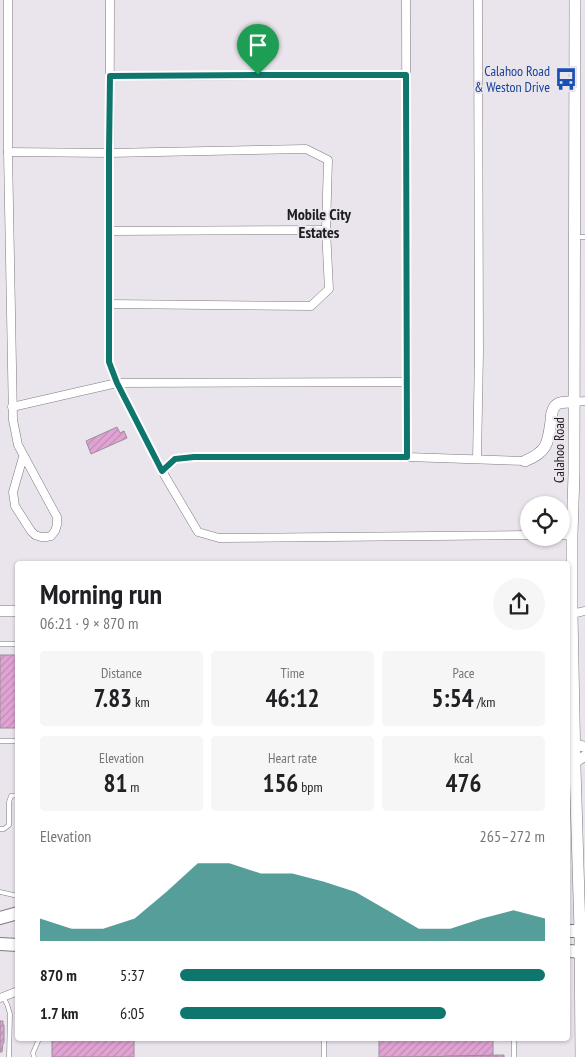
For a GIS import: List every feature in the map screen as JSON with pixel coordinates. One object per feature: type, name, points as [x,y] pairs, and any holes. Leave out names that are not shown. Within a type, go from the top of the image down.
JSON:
[{"type":"main road","name":"Calahoo Road","points":[[570,504],[580,401],[580,237],[575,0]]},
{"type":"main road","points":[[525,462],[537,456],[544,449],[548,441],[555,406],[560,403],[580,401]]},
{"type":"main road","name":"Calahoo Road","points":[[567,546],[568,561]]},
{"type":"main road","name":"Calahoo Road","points":[[570,614],[576,745],[571,762],[581,1057]]},
{"type":"main road","points":[[0,912],[15,912]]},
{"type":"main road","points":[[0,918],[15,913]]},
{"type":"main road","points":[[0,944],[15,944]]},
{"type":"street","points":[[8,0],[12,407],[18,445],[57,517],[55,531],[46,538],[35,535],[31,531],[13,500],[13,492],[24,457]]},
{"type":"street","points":[[110,0],[109,362],[117,383],[162,471],[198,532],[219,538],[520,535]]},
{"type":"street","points":[[406,0],[407,457]]},
{"type":"street","points":[[477,459],[479,353],[478,0]]},
{"type":"street","points":[[110,76],[406,75]]},
{"type":"street","points":[[8,152],[109,153],[306,149],[328,160],[326,230],[329,289],[311,306],[109,304]]},
{"type":"street","points":[[109,231],[326,230]]},
{"type":"street","points":[[12,407],[117,383],[407,382]]},
{"type":"street","points":[[162,471],[175,459],[194,457],[407,457],[525,462]]},
{"type":"street","points":[[0,611],[15,611]]},
{"type":"street","points":[[570,614],[585,611]]},
{"type":"street","points":[[571,762],[585,756]]},
{"type":"street","points":[[1,998],[15,992]]},
{"type":"lane","points":[[0,644],[15,644]]},
{"type":"lane","points":[[0,741],[15,741]]},
{"type":"lane","points":[[0,829],[4,829],[9,825],[9,802],[11,796],[15,796]]},
{"type":"lane","points":[[0,892],[15,895]]},
{"type":"lane","points":[[1,998],[8,1004],[10,1014],[9,1057]]},
{"type":"lane","points":[[34,1057],[38,1041]]},
{"type":"lane","points":[[324,1041],[324,1057]]},
{"type":"lane","points":[[514,1041],[514,1057]]},
{"type":"building","points":[[117,427],[120,433],[124,431],[127,438],[91,454],[86,441]]},
{"type":"building","points":[[0,655],[15,655],[15,728],[0,728]]},
{"type":"building","points":[[0,1021],[3,1021],[4,1025],[2,1052],[0,1052]]},
{"type":"building","points":[[52,1041],[134,1041],[134,1057],[52,1057]]},
{"type":"building","points":[[379,1041],[493,1041],[493,1056],[379,1057]]},
{"type":"building","points":[[504,1055],[504,1057],[445,1057],[445,1056]]},
{"type":"place","name":"Calahoo Road & Weston Drive","points":[[566,79]]},
{"type":"district","name":"Mobile City Estates","points":[[319,223]]},
{"type":"route","points":[[258,75],[406,75],[407,457],[194,457],[175,459],[162,471],[117,383],[109,362],[110,76],[258,75]]}]
